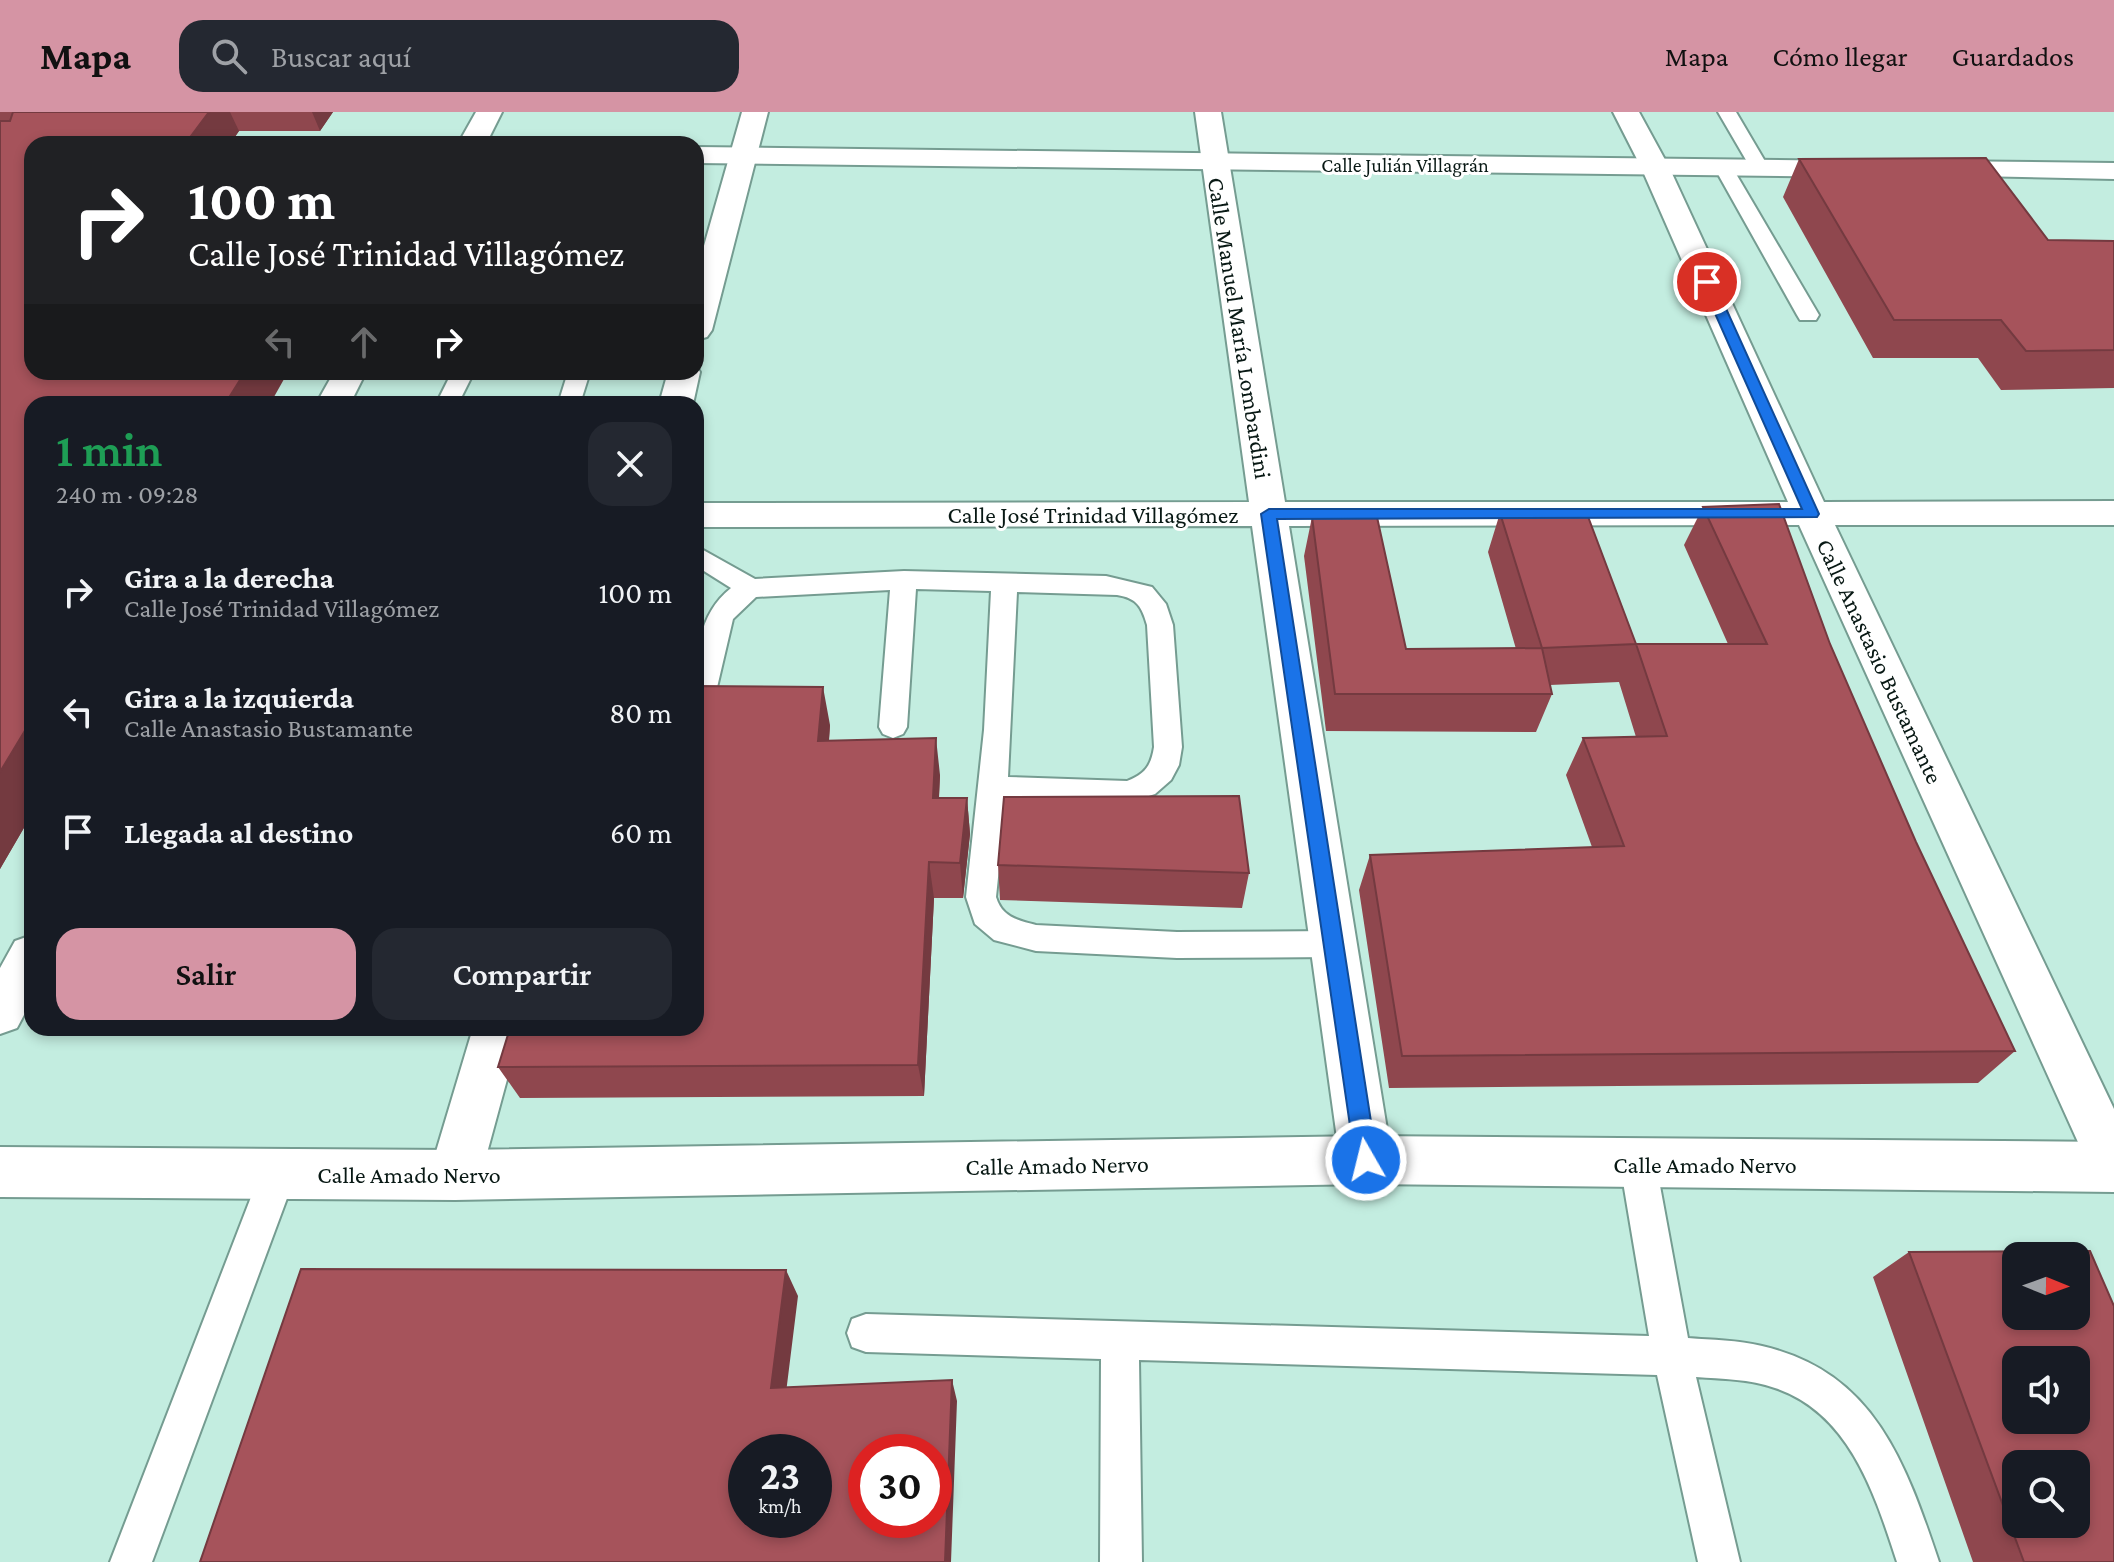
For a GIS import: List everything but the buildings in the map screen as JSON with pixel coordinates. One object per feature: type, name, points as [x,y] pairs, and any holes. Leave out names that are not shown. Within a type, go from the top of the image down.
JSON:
[{"type":"street","points":[[476,136],[489,112]]},
{"type":"street","points":[[704,301],[755,112]]},
{"type":"street","name":"Calle Manuel María Lombardini","points":[[1208,112],[1366,1160]]},
{"type":"street","name":"Calle Anastasio Bustamante","points":[[1626,112],[1655,167],[2114,1166]]},
{"type":"street","name":"Calle Julián Villagrán","points":[[704,155],[1883,169]]},
{"type":"street","points":[[1914,169],[2114,171]]},
{"type":"street","name":"Calle José Trinidad Villagómez","points":[[704,515],[2114,513]]},
{"type":"street","points":[[0,1013],[24,970]]},
{"type":"street","points":[[455,1175],[495,1036]]},
{"type":"street","name":"Calle Amado Nervo","points":[[0,1172],[455,1175],[1366,1160],[2114,1166]]},
{"type":"lane","points":[[1727,112],[1760,168]]},
{"type":"lane","points":[[1723,167],[1808,315]]},
{"type":"lane","points":[[704,560],[751,588]]},
{"type":"lane","points":[[705,689],[717,622],[735,596],[751,588],[904,580],[1106,585],[1131,587],[1146,594],[1156,607],[1160,625],[1168,747],[1167,762],[1160,778],[1147,787],[1127,792],[994,788]]},
{"type":"lane","points":[[893,727],[904,580]]},
{"type":"lane","points":[[1004,584],[994,788],[981,897],[986,915],[1005,931],[1067,941],[1177,945],[1334,944]]},
{"type":"lane","points":[[1638,1164],[1672,1356],[1719,1562]]},
{"type":"lane","points":[[131,1562],[278,1174]]},
{"type":"lane","points":[[866,1333],[1672,1356],[1759,1364],[1800,1379],[1839,1408],[1872,1448],[1893,1491],[1918,1562]]},
{"type":"lane","points":[[1120,1340],[1121,1562]]},
{"type":"route","points":[[1366,1160],[1269,514],[1812,514],[1707,282]]}]
